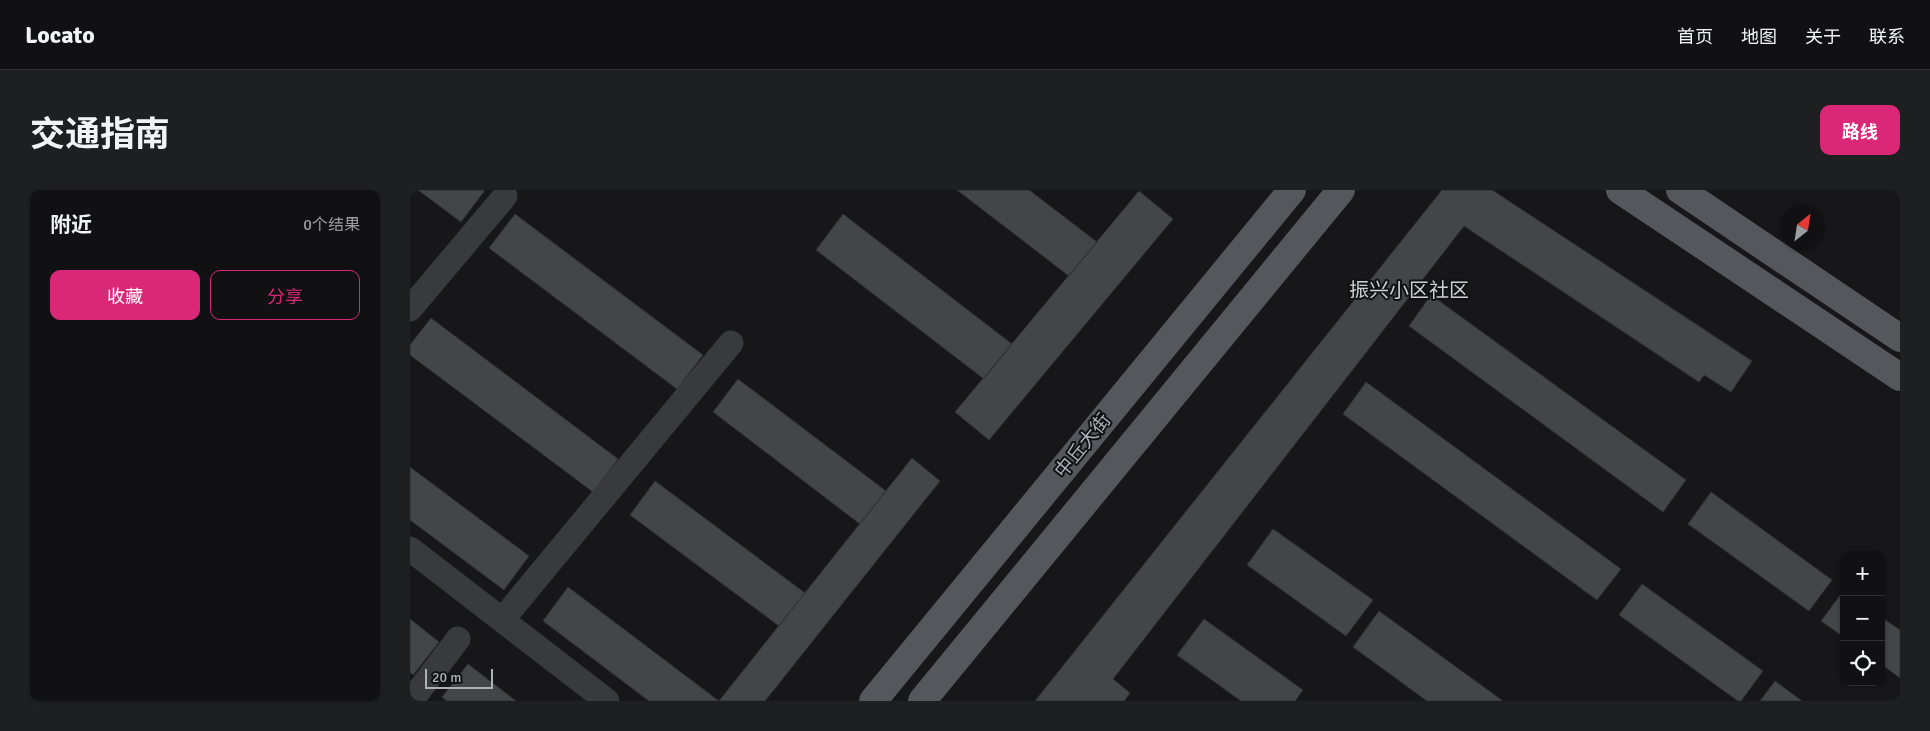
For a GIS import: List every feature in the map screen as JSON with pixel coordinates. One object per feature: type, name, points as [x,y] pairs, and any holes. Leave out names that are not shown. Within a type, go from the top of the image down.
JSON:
[{"type":"main road","name":"中丘大街","points":[[873,701],[1292,190]]},
{"type":"main road","name":"中丘大街","points":[[922,701],[1341,190]]},
{"type":"main road","points":[[1620,190],[1900,378]]},
{"type":"main road","points":[[1680,190],[1900,338]]},
{"type":"lane","points":[[410,309],[505,196]]},
{"type":"lane","points":[[502,620],[731,343]]},
{"type":"lane","points":[[410,550],[607,701]]},
{"type":"lane","points":[[411,701],[458,639]]},
{"type":"building","points":[[418,190],[485,190],[461,222]]},
{"type":"building","points":[[957,190],[1029,190],[1097,242],[1069,276]]},
{"type":"building","points":[[1442,190],[1492,190],[1752,361],[1731,392],[1704,375],[1699,382],[1464,226],[1113,679],[1130,693],[1124,701],[1035,701]]},
{"type":"building","points":[[1139,191],[1173,219],[989,440],[955,412]]},
{"type":"building","points":[[515,214],[703,355],[677,389],[489,248]]},
{"type":"building","points":[[843,214],[1012,344],[984,379],[816,250]]},
{"type":"building","points":[[1431,295],[1686,480],[1663,512],[1409,326]]},
{"type":"building","points":[[431,318],[618,459],[593,492],[410,355],[410,345]]},
{"type":"building","points":[[738,379],[886,491],[860,524],[713,412]]},
{"type":"building","points":[[1366,382],[1621,569],[1597,600],[1343,414]]},
{"type":"building","points":[[912,458],[940,481],[765,701],[719,701]]},
{"type":"building","points":[[410,467],[529,556],[504,590],[410,520]]},
{"type":"building","points":[[655,481],[805,593],[779,626],[630,515]]},
{"type":"building","points":[[1711,492],[1832,580],[1809,611],[1688,524]]},
{"type":"building","points":[[1273,529],[1373,600],[1346,636],[1247,565]]},
{"type":"building","points":[[1642,584],[1763,671],[1741,701],[1738,701],[1619,615]]},
{"type":"building","points":[[568,587],[719,701],[649,701],[543,621]]},
{"type":"building","points":[[1840,595],[1840,634],[1821,621]]},
{"type":"building","points":[[1379,611],[1503,701],[1427,701],[1353,647]]},
{"type":"building","points":[[410,619],[439,642],[413,675],[410,672]]},
{"type":"building","points":[[1204,619],[1303,690],[1295,701],[1241,701],[1177,655]]},
{"type":"building","points":[[1885,620],[1900,630],[1900,678],[1885,667]]},
{"type":"building","points":[[468,664],[516,701],[447,701],[442,697]]},
{"type":"building","points":[[1775,681],[1802,701],[1760,701]]},
{"type":"district","name":"振兴小区社区","points":[[1409,290]]}]
